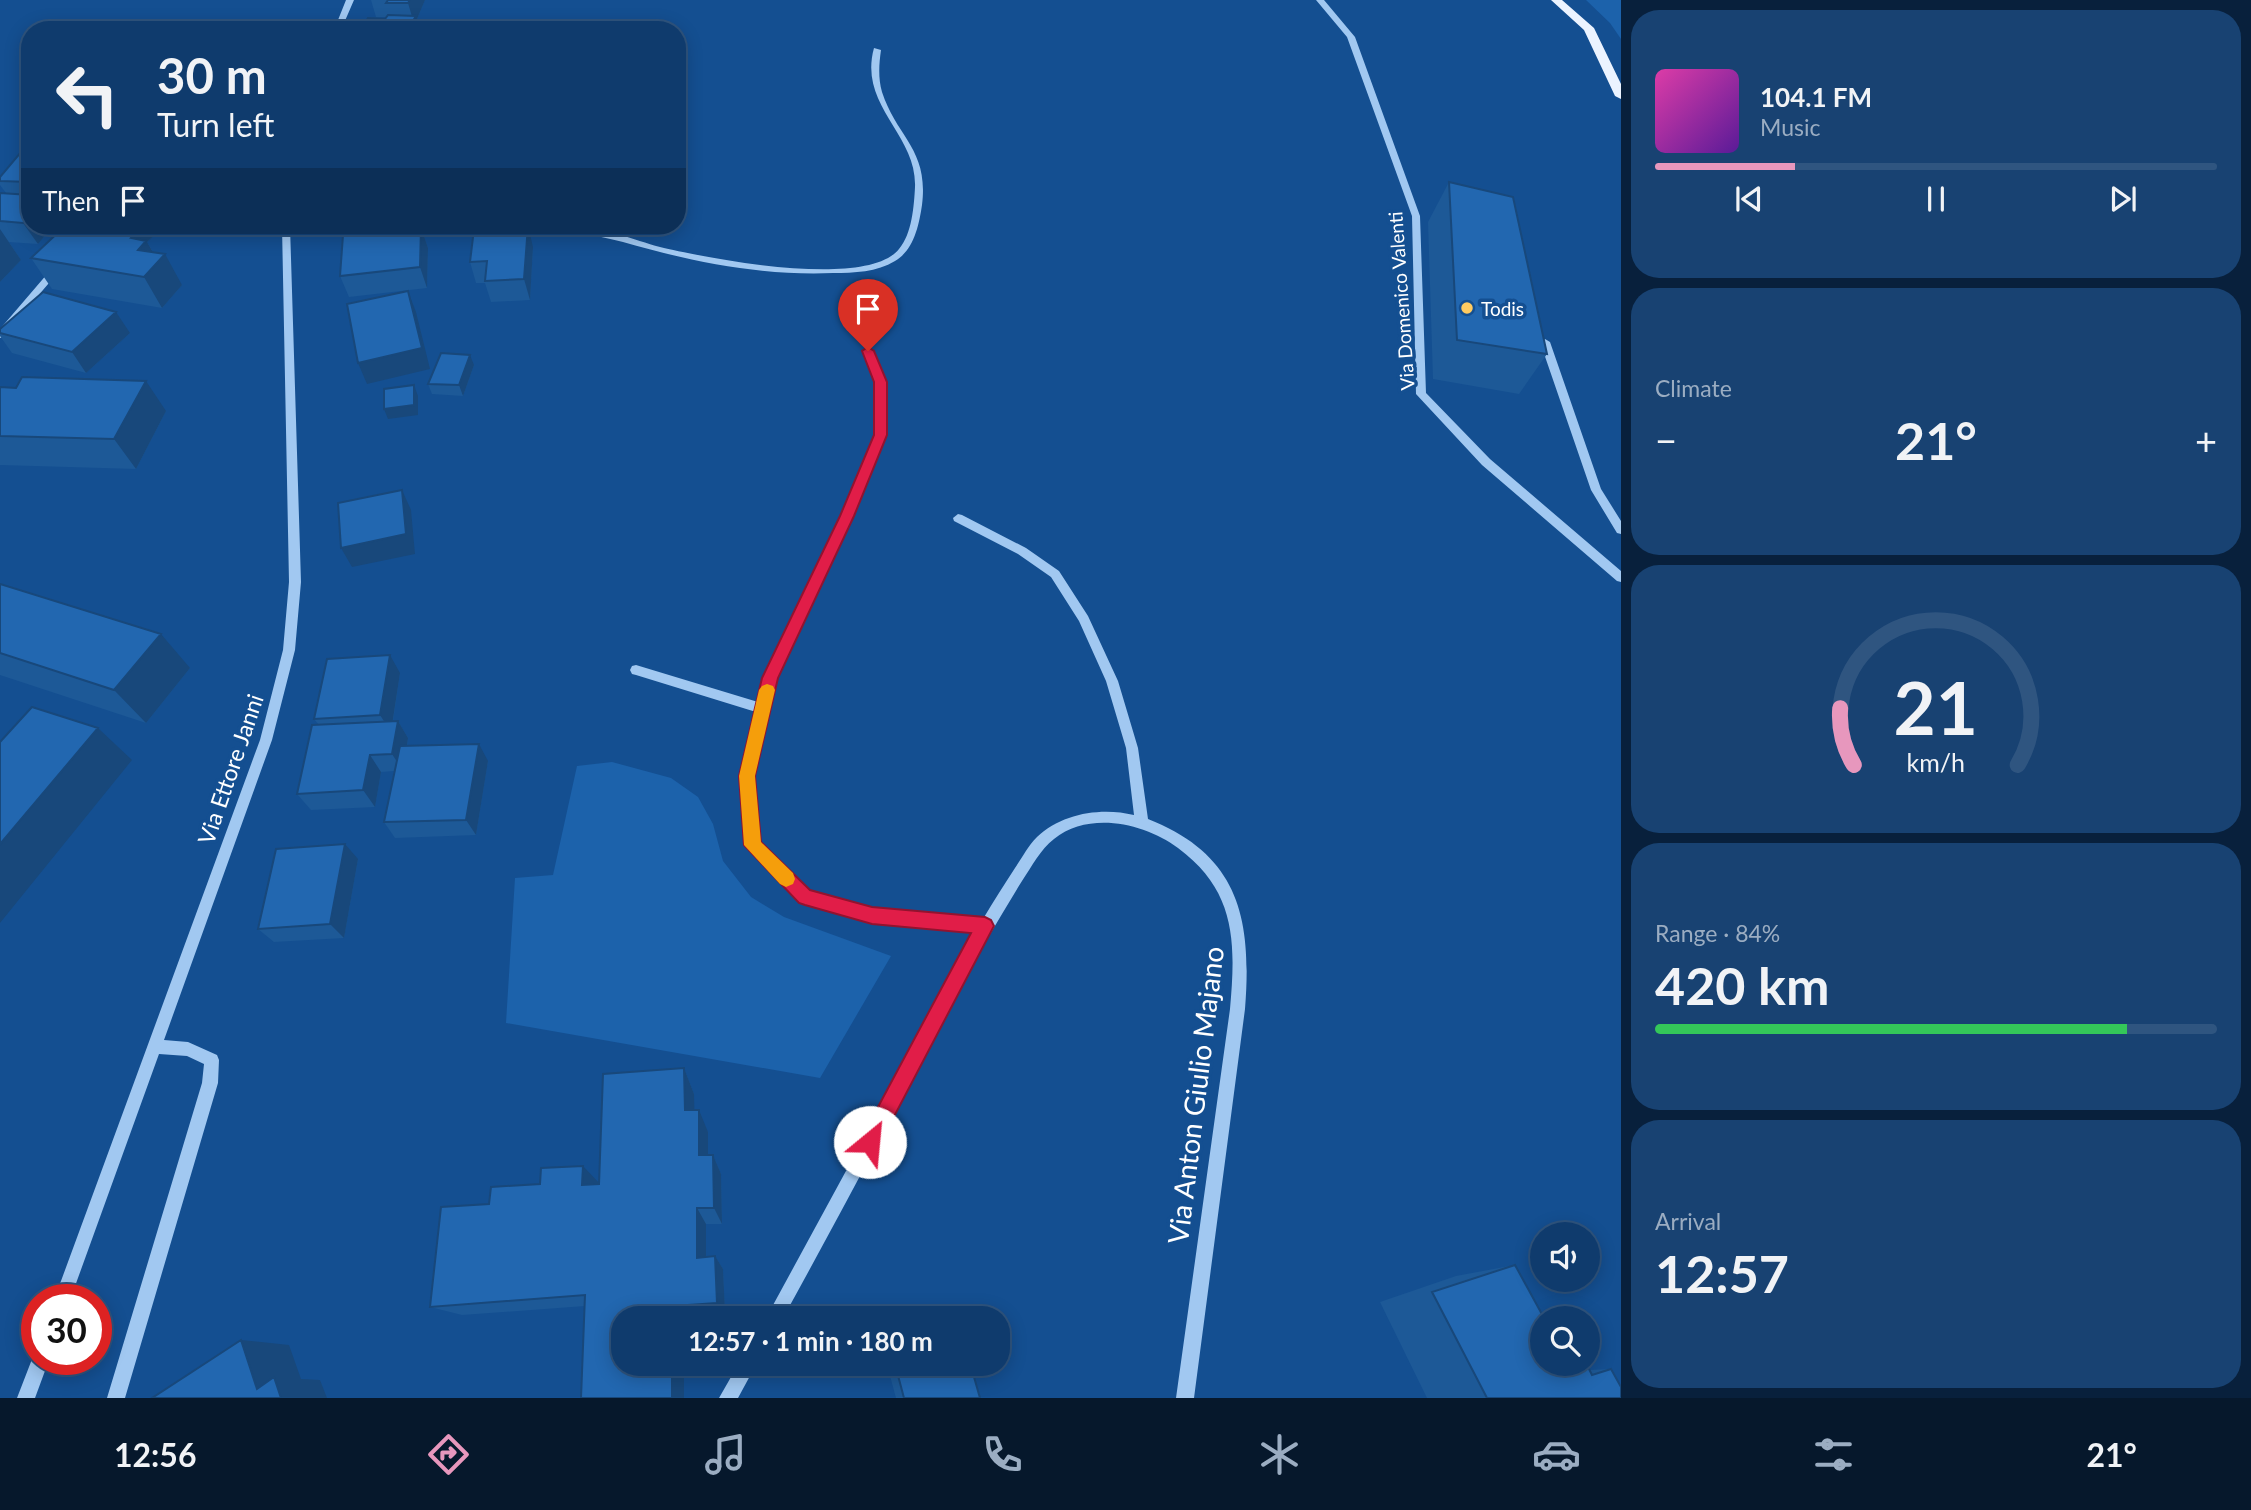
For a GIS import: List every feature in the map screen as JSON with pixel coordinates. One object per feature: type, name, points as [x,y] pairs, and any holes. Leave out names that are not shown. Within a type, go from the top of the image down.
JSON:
[{"type":"main road","points":[[1556,0],[1589,28],[1621,96]]},
{"type":"street","points":[[341,21],[350,0]]},
{"type":"street","name":"Via Domenico Valenti","points":[[1320,0],[1351,37],[1416,216],[1421,394],[1486,462],[1621,578]]},
{"type":"street","points":[[606,235],[649,248],[775,271],[820,272],[862,268],[886,262],[903,250],[913,227],[919,179],[911,152],[875,88],[873,67],[877,50]]},
{"type":"street","name":"Via Ettore Janni","points":[[68,1284],[266,740],[289,650],[295,582],[286,235]]},
{"type":"street","points":[[0,335],[68,256]]},
{"type":"street","points":[[1545,342],[1596,490],[1621,530]]},
{"type":"street","points":[[868,351],[881,382],[881,435],[847,516],[770,678],[747,776],[752,845],[805,897],[872,916],[985,926]]},
{"type":"street","points":[[958,517],[1022,551],[1055,574],[1084,619],[1112,681],[1132,748],[1142,823]]},
{"type":"street","points":[[636,670],[763,709]]},
{"type":"street","name":"Via Anton Giulio Majano","points":[[780,1306],[985,926],[1040,843],[1053,832],[1088,817],[1110,816],[1142,823],[1176,839],[1199,856],[1220,882],[1233,906],[1241,942],[1236,1009],[1185,1398]]},
{"type":"street","points":[[116,1398],[210,1083],[212,1060],[188,1049],[154,1046]]},
{"type":"street","points":[[26,1398],[34,1375]]},
{"type":"street","points":[[728,1398],[741,1376]]},
{"type":"shaded area","points":[[1586,0],[1621,0],[1621,39],[1610,23]]},
{"type":"shaded area","points":[[612,762],[671,778],[698,797],[713,824],[723,861],[751,897],[784,917],[891,956],[820,1078],[506,1023],[515,878],[553,875],[577,766]]},
{"type":"building","points":[[388,0],[410,0],[408,3],[386,3]]},
{"type":"building","points":[[388,15],[416,16],[413,21],[366,21],[368,18],[385,19]]},
{"type":"building","points":[[21,152],[21,182],[0,181],[0,177]]},
{"type":"building","points":[[1449,182],[1513,197],[1547,354],[1457,340]]},
{"type":"building","points":[[0,193],[21,194],[21,223],[0,221]]},
{"type":"building","points":[[55,235],[134,235],[131,238],[146,241],[138,250],[165,254],[144,277],[31,258]]},
{"type":"building","points":[[343,235],[421,235],[420,267],[340,276]]},
{"type":"building","points":[[473,235],[527,235],[524,279],[485,281],[487,261],[470,262]]},
{"type":"building","points":[[408,291],[422,348],[358,363],[347,304]]},
{"type":"building","points":[[43,292],[116,312],[72,352],[0,333],[0,329]]},
{"type":"building","points":[[441,353],[470,355],[459,385],[428,384]]},
{"type":"building","points":[[22,377],[146,381],[114,439],[0,436],[0,387],[16,388]]},
{"type":"building","points":[[414,385],[414,405],[384,409],[384,389]]},
{"type":"building","points":[[402,490],[406,534],[341,548],[338,503]]},
{"type":"building","points":[[0,584],[161,634],[114,690],[0,653]]},
{"type":"building","points":[[390,655],[380,715],[314,719],[327,659]]},
{"type":"building","points":[[32,707],[98,728],[0,844],[0,742]]},
{"type":"building","points":[[398,721],[392,754],[370,755],[363,790],[297,794],[312,725]]},
{"type":"building","points":[[479,744],[466,820],[384,822],[400,746]]},
{"type":"building","points":[[345,844],[330,924],[258,929],[276,849]]},
{"type":"building","points":[[684,1068],[685,1110],[699,1110],[699,1155],[713,1155],[714,1208],[697,1208],[697,1258],[715,1256],[717,1303],[689,1306],[611,1306],[611,1376],[672,1376],[672,1398],[581,1398],[585,1295],[430,1307],[441,1207],[489,1204],[491,1187],[540,1184],[541,1168],[583,1166],[582,1185],[599,1184],[603,1074]]},
{"type":"building","points":[[1515,1265],[1537,1306],[1530,1306],[1530,1376],[1600,1376],[1600,1372],[1611,1369],[1621,1387],[1621,1398],[1487,1398],[1432,1292]]},
{"type":"building","points":[[241,1340],[257,1389],[274,1377],[281,1398],[152,1398]]},
{"type":"building","points":[[898,1376],[974,1376],[980,1398],[904,1398]]},
{"type":"slow traffic","points":[[767,690],[747,776],[752,845],[786,879]]},
{"type":"place","name":"Todis","points":[[1467,308]]},
{"type":"route","points":[[868,351],[881,382],[881,435],[847,516],[770,678],[747,776],[752,845],[805,897],[872,916],[985,926],[870,1142]]}]
